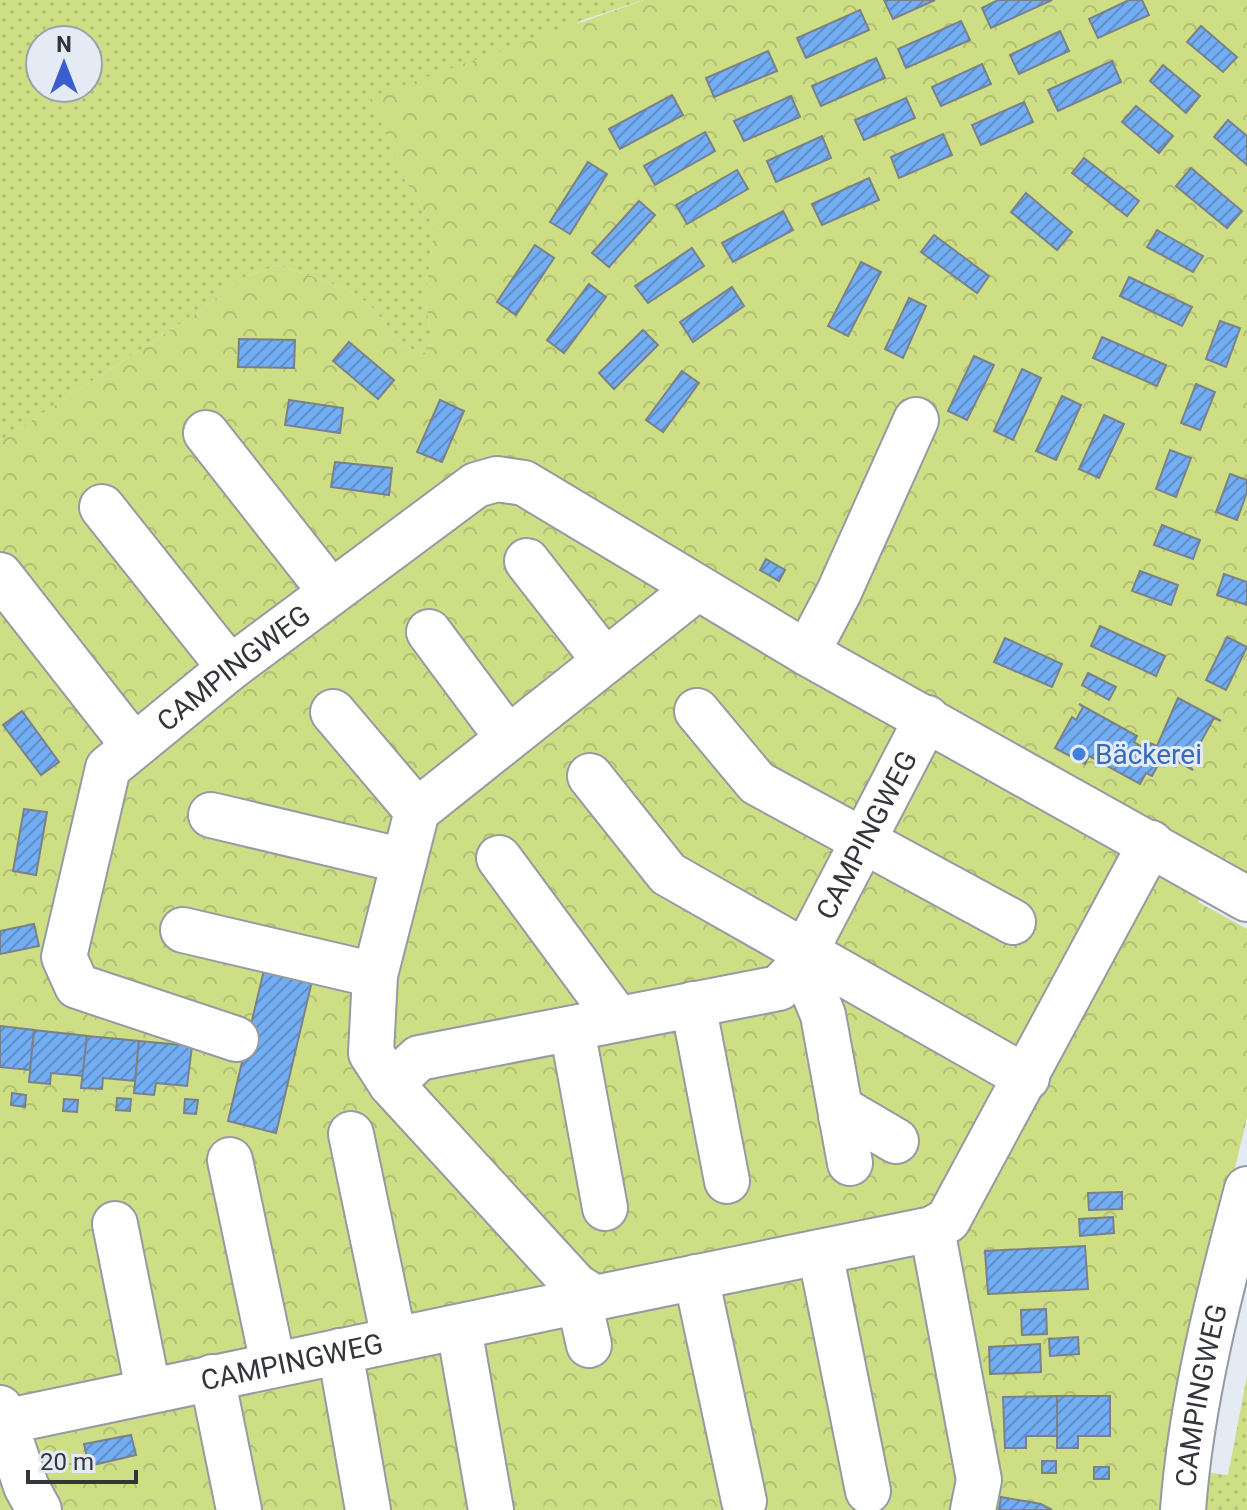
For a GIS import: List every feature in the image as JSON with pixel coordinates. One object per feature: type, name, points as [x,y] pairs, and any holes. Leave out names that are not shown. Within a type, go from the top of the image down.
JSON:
[{"type":"street","points":[[807,653],[839,592],[916,420]]},
{"type":"street","points":[[206,433],[331,592]]},
{"type":"street","name":"CAMPINGWEG","points":[[236,1039],[77,986],[64,957],[108,768],[230,668],[331,592],[476,485],[497,479],[524,483],[807,653],[1247,899]]},
{"type":"street","points":[[102,507],[230,668]]},
{"type":"street","points":[[527,561],[605,661]]},
{"type":"street","points":[[0,575],[133,745]]},
{"type":"street","points":[[589,1345],[587,1299],[391,1084],[371,1053],[375,975],[417,811],[696,589]]},
{"type":"street","points":[[429,632],[507,737]]},
{"type":"street","points":[[697,711],[757,783],[1013,922]]},
{"type":"street","points":[[333,712],[417,811]]},
{"type":"street","name":"CAMPINGWEG","points":[[391,1084],[419,1058],[779,988],[800,960],[927,718]]},
{"type":"street","points":[[590,776],[668,874],[800,960],[823,1015],[850,1163]]},
{"type":"street","points":[[211,815],[404,861]]},
{"type":"street","points":[[973,1510],[979,1480],[932,1229],[948,1220],[1151,843]]},
{"type":"street","points":[[499,858],[617,1018]]},
{"type":"street","points":[[183,930],[375,975]]},
{"type":"street","name":"CAMPINGWEG","points":[[800,960],[1027,1078]]},
{"type":"street","points":[[693,1004],[727,1181]]},
{"type":"street","points":[[572,1029],[605,1208]]},
{"type":"street","points":[[841,1116],[850,1114],[896,1141]]},
{"type":"street","points":[[351,1134],[394,1339]]},
{"type":"street","points":[[230,1160],[273,1364]]},
{"type":"street","name":"CAMPINGWEG","points":[[1183,1510],[1186,1462],[1204,1366],[1247,1189]]},
{"type":"street","points":[[115,1224],[148,1389]]},
{"type":"street","name":"CAMPINGWEG","points":[[39,1510],[26,1486],[2,1415],[459,1328],[932,1229]]},
{"type":"street","points":[[820,1252],[868,1491]]},
{"type":"street","points":[[696,1277],[744,1501]]},
{"type":"street","points":[[459,1328],[491,1510]]},
{"type":"street","points":[[340,1351],[368,1510]]},
{"type":"street","points":[[212,1377],[239,1510]]},
{"type":"green space","points":[[0,0],[643,0],[580,21],[402,175],[435,228],[425,297],[431,337],[426,353],[404,345],[374,309],[346,290],[278,265],[238,280],[206,307],[0,441]]},
{"type":"green space","points":[[644,0],[1247,0],[1247,874],[1226,859],[1198,902],[1247,929],[1247,1118],[1172,1433],[1161,1510],[0,1510],[0,441],[206,307],[238,280],[278,265],[346,290],[374,309],[404,345],[426,353],[431,337],[425,297],[435,228],[402,175],[371,97]]},
{"type":"green space","points":[[1247,1376],[1247,1510],[1198,1510],[1202,1472],[1228,1475]]},
{"type":"building","points":[[884,0],[935,0],[893,19]]},
{"type":"building","points":[[998,0],[1052,0],[991,28],[982,8]]},
{"type":"building","points":[[1129,0],[1142,0],[1149,15],[1098,38],[1089,19]]},
{"type":"building","points":[[860,10],[869,30],[806,58],[797,38]]},
{"type":"building","points":[[961,21],[970,40],[906,68],[898,49]]},
{"type":"building","points":[[1201,26],[1237,57],[1223,72],[1187,42]]},
{"type":"building","points":[[1060,31],[1069,51],[1019,74],[1010,55]]},
{"type":"building","points":[[768,51],[777,71],[714,97],[706,78]]},
{"type":"building","points":[[876,58],[885,78],[821,106],[812,86]]},
{"type":"building","points":[[1112,61],[1121,82],[1058,111],[1048,90]]},
{"type":"building","points":[[982,64],[991,84],[941,106],[932,87]]},
{"type":"building","points":[[1163,65],[1200,96],[1186,113],[1150,81]]},
{"type":"building","points":[[672,95],[683,115],[620,149],[609,129]]},
{"type":"building","points":[[791,96],[800,117],[744,141],[734,121]]},
{"type":"building","points":[[906,98],[915,118],[864,140],[855,120]]},
{"type":"building","points":[[1024,102],[1033,122],[981,145],[972,125]]},
{"type":"building","points":[[1136,106],[1173,136],[1159,153],[1122,122]]},
{"type":"building","points":[[1228,120],[1247,136],[1247,165],[1214,137]]},
{"type":"building","points":[[705,132],[715,151],[655,185],[644,166]]},
{"type":"building","points":[[943,134],[952,155],[899,178],[891,157]]},
{"type":"building","points":[[822,136],[831,158],[776,182],[767,161]]},
{"type":"building","points":[[1084,158],[1139,201],[1127,216],[1072,173]]},
{"type":"building","points":[[588,162],[607,174],[570,234],[550,222]]},
{"type":"building","points":[[1191,168],[1242,211],[1227,228],[1176,186]]},
{"type":"building","points":[[737,170],[748,189],[687,224],[676,205]]},
{"type":"building","points":[[869,178],[879,200],[822,225],[812,204]]},
{"type":"building","points":[[1026,193],[1072,232],[1057,250],[1011,212]]},
{"type":"building","points":[[639,201],[655,215],[609,267],[592,253]]},
{"type":"building","points":[[783,211],[793,230],[733,262],[722,243]]},
{"type":"building","points":[[1157,230],[1203,256],[1193,272],[1147,247]]},
{"type":"building","points":[[934,235],[989,276],[977,293],[921,252]]},
{"type":"building","points":[[535,245],[554,258],[516,315],[497,302]]},
{"type":"building","points":[[692,248],[704,266],[648,303],[635,286]]},
{"type":"building","points":[[861,262],[881,272],[848,336],[828,326]]},
{"type":"building","points":[[1129,277],[1192,307],[1182,326],[1120,296]]},
{"type":"building","points":[[589,284],[606,297],[564,353],[547,340]]},
{"type":"building","points":[[732,287],[744,306],[693,342],[680,322]]},
{"type":"building","points":[[909,298],[926,306],[903,358],[885,349]]},
{"type":"building","points":[[1220,321],[1240,328],[1226,367],[1206,359]]},
{"type":"building","points":[[643,330],[658,345],[614,389],[599,373]]},
{"type":"building","points":[[1102,337],[1166,365],[1157,386],[1093,358]]},
{"type":"building","points":[[239,339],[295,340],[294,368],[238,367]]},
{"type":"building","points":[[349,342],[394,380],[378,399],[333,361]]},
{"type":"building","points":[[974,356],[994,365],[967,420],[948,411]]},
{"type":"building","points":[[1022,369],[1041,378],[1013,440],[994,431]]},
{"type":"building","points":[[682,371],[699,383],[663,432],[646,420]]},
{"type":"building","points":[[1196,384],[1215,392],[1200,430],[1181,423]]},
{"type":"building","points":[[1062,396],[1081,405],[1056,460],[1036,451]]},
{"type":"building","points":[[289,400],[343,408],[340,433],[285,425]]},
{"type":"building","points":[[440,400],[464,411],[442,462],[417,452]]},
{"type":"building","points":[[1104,415],[1124,424],[1099,478],[1079,469]]},
{"type":"building","points":[[1170,450],[1191,458],[1176,497],[1156,489]]},
{"type":"building","points":[[335,462],[392,468],[389,495],[331,487]]},
{"type":"building","points":[[1230,474],[1247,480],[1247,492],[1237,520],[1216,512]]},
{"type":"building","points":[[1162,525],[1200,540],[1193,559],[1154,545]]},
{"type":"building","points":[[766,559],[785,570],[779,581],[760,570]]},
{"type":"building","points":[[1140,571],[1178,585],[1171,605],[1132,591]]},
{"type":"building","points":[[1224,574],[1247,582],[1247,605],[1217,595]]},
{"type":"building","points":[[1100,626],[1165,656],[1156,676],[1091,646]]},
{"type":"building","points":[[1227,637],[1247,647],[1226,690],[1206,680]]},
{"type":"building","points":[[1005,638],[1062,664],[1052,687],[994,662]]},
{"type":"building","points":[[1088,673],[1116,687],[1109,700],[1082,685]]},
{"type":"building","points":[[1178,698],[1221,721],[1214,718],[1188,765],[1193,770],[1164,754],[1152,776],[1146,773],[1140,784],[1089,756],[1085,764],[1055,748],[1072,717],[1076,720],[1083,707],[1079,704],[1137,736],[1134,742],[1146,749],[1150,743],[1157,746]]},
{"type":"building","points":[[22,711],[59,762],[41,775],[3,725]]},
{"type":"building","points":[[24,809],[47,812],[36,875],[13,871]]},
{"type":"building","points":[[34,924],[39,946],[0,954],[0,931]]},
{"type":"building","points":[[264,970],[312,981],[276,1133],[228,1121]]},
{"type":"building","points":[[0,1026],[34,1030],[30,1070],[0,1067]]},
{"type":"building","points":[[34,1030],[87,1036],[83,1076],[51,1073],[50,1084],[29,1082]]},
{"type":"building","points":[[87,1036],[139,1041],[135,1081],[103,1078],[102,1089],[81,1088]]},
{"type":"building","points":[[139,1041],[192,1046],[187,1086],[156,1083],[154,1095],[134,1093]]},
{"type":"building","points":[[12,1093],[26,1095],[25,1107],[11,1105]]},
{"type":"building","points":[[117,1098],[131,1099],[130,1111],[116,1110]]},
{"type":"building","points":[[64,1099],[78,1100],[77,1112],[63,1111]]},
{"type":"building","points":[[185,1099],[198,1100],[196,1114],[184,1113]]},
{"type":"building","points":[[1122,1192],[1122,1209],[1089,1210],[1088,1193]]},
{"type":"building","points":[[1113,1217],[1114,1233],[1080,1236],[1079,1219]]},
{"type":"building","points":[[1085,1246],[1088,1289],[988,1294],[985,1251]]},
{"type":"building","points":[[1046,1309],[1047,1334],[1022,1335],[1021,1310]]},
{"type":"building","points":[[1078,1337],[1079,1354],[1050,1356],[1049,1339]]},
{"type":"building","points":[[1040,1344],[1041,1372],[990,1374],[989,1347]]},
{"type":"building","points":[[1057,1396],[1110,1396],[1110,1436],[1078,1436],[1078,1448],[1057,1448]]},
{"type":"building","points":[[1057,1396],[1057,1436],[1026,1436],[1026,1448],[1005,1448],[1003,1397]]},
{"type":"building","points":[[131,1435],[136,1455],[89,1466],[84,1444]]},
{"type":"building","points":[[1042,1461],[1056,1461],[1056,1473],[1042,1473]]},
{"type":"building","points":[[1094,1467],[1109,1467],[1109,1479],[1094,1479]]},
{"type":"building","points":[[1001,1497],[1041,1504],[1052,1510],[999,1510]]},
{"type":"place","name":"Bäckerei","points":[[1079,754]]}]
